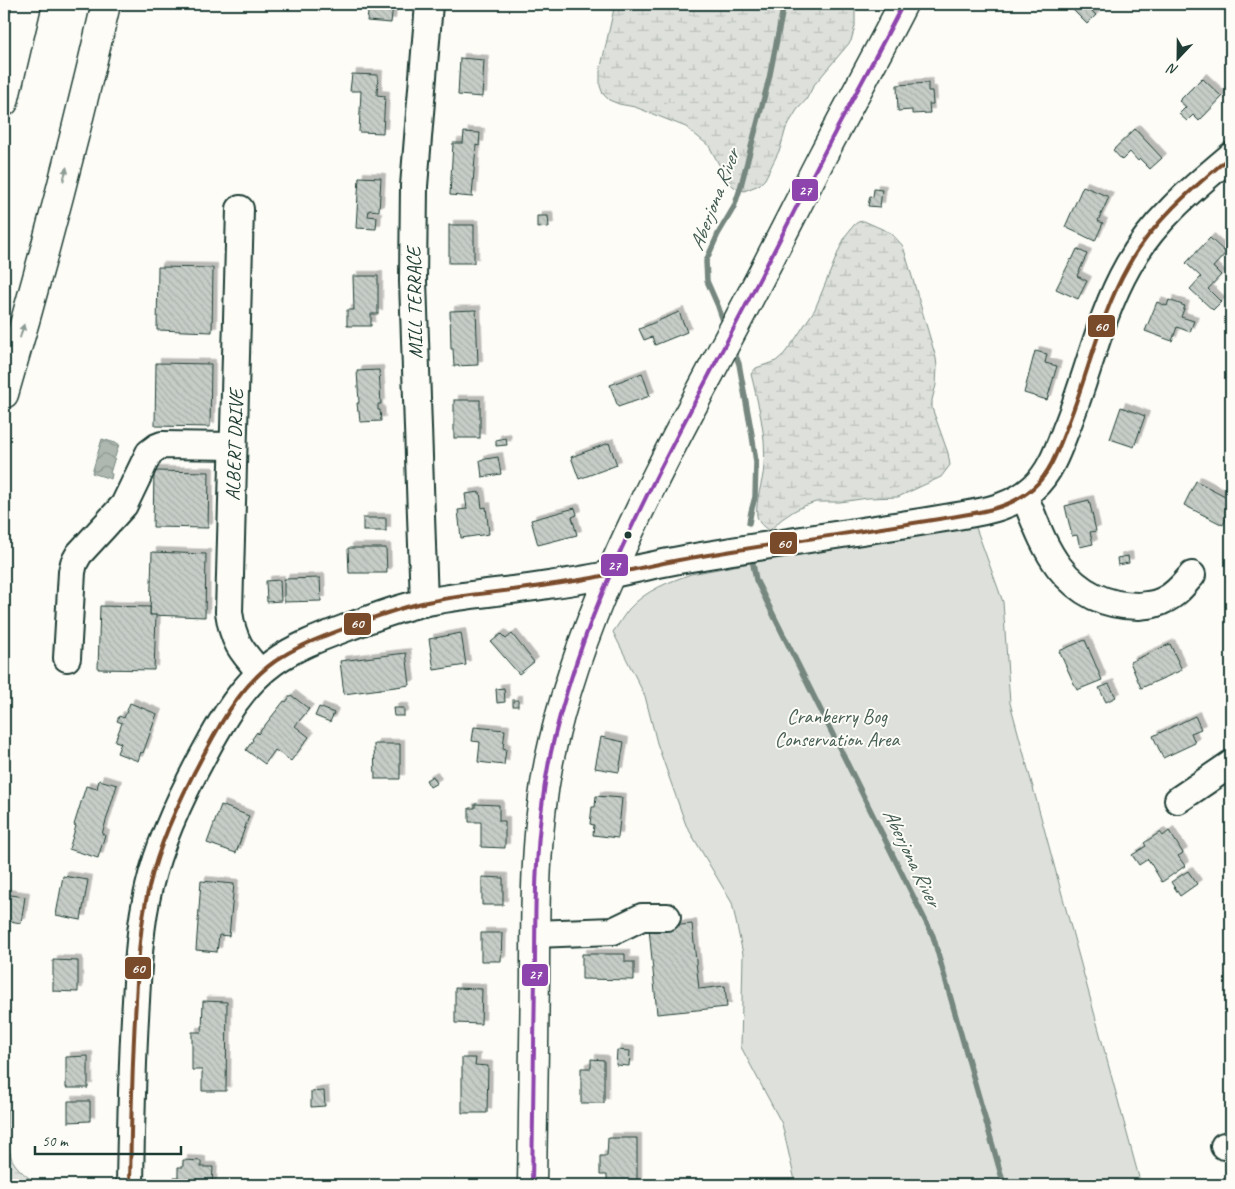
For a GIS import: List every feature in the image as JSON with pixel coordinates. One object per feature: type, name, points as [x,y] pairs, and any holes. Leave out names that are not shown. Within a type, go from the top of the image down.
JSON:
[{"type":"main road","points":[[4,102],[27,4]]},
{"type":"main road","points":[[4,394],[58,203],[106,4]]},
{"type":"main road","points":[[532,1185],[535,934],[539,832],[549,763],[559,718],[572,675],[609,575],[646,496],[903,4]]},
{"type":"street","name":"MILL TERRACE","points":[[424,603],[412,234],[414,186],[429,4]]},
{"type":"street","points":[[130,1185],[134,1024],[141,932],[149,885],[174,814],[212,737],[239,696],[260,672],[292,651],[325,635],[390,612],[424,603],[544,586],[609,575],[677,560],[963,516],[1013,502],[1033,488],[1046,473],[1056,454],[1107,311],[1121,278],[1133,258],[1147,238],[1173,209],[1231,156]]},
{"type":"street","name":"ALBERT DRIVE","points":[[240,209],[229,612],[235,640],[260,672]]},
{"type":"street","points":[[67,658],[74,562],[82,550],[121,509],[149,453],[162,445],[234,446]]},
{"type":"street","points":[[1024,495],[1035,523],[1053,558],[1078,586],[1102,600],[1119,605],[1142,606],[1156,604],[1170,597],[1192,575]]},
{"type":"street","points":[[1178,800],[1231,764]]},
{"type":"street","points":[[535,934],[612,931],[642,917],[667,917]]},
{"type":"green space","points":[[615,4],[855,4],[855,26],[851,41],[814,85],[786,128],[780,149],[765,179],[759,185],[744,191],[734,187],[728,181],[709,146],[686,127],[635,107],[619,104],[609,100],[603,94],[600,86],[600,71]]},
{"type":"green space","points":[[864,221],[891,233],[903,246],[936,358],[936,385],[932,408],[948,453],[950,465],[941,477],[898,497],[816,502],[794,511],[769,531],[760,523],[757,516],[757,504],[765,455],[761,420],[751,374],[756,368],[776,361],[796,338],[815,309],[846,235],[854,225]]},
{"type":"green space","name":"Cranberry Bog Conservation Area","points":[[975,525],[1003,602],[1010,703],[1141,1185],[796,1185],[782,1124],[741,1047],[743,954],[732,903],[686,825],[657,743],[645,696],[613,632],[636,602],[650,592],[691,574],[873,540]]},
{"type":"green space","points":[[4,1037],[8,1091],[7,1133],[11,1157],[23,1173],[41,1185],[4,1185]]},
{"type":"water","points":[[102,439],[119,444],[110,473],[112,474],[111,479],[92,473]]},
{"type":"building","points":[[369,4],[393,4],[391,23],[367,21]]},
{"type":"building","points":[[1079,4],[1085,4],[1096,15],[1087,24],[1073,10]]},
{"type":"building","points":[[460,58],[484,60],[482,97],[458,95]]},
{"type":"building","points":[[352,74],[378,75],[377,95],[385,96],[383,133],[359,132],[361,91],[350,91]]},
{"type":"building","points":[[1202,78],[1222,97],[1199,121],[1193,115],[1187,121],[1179,114],[1186,107],[1179,101]]},
{"type":"building","points":[[928,83],[928,91],[932,91],[933,104],[929,104],[930,113],[912,114],[912,110],[898,111],[897,85]]},
{"type":"building","points":[[1135,129],[1162,158],[1150,169],[1140,159],[1138,161],[1130,152],[1122,160],[1113,150]]},
{"type":"building","points":[[464,132],[480,133],[479,146],[476,145],[472,197],[450,195],[453,143],[463,143]]},
{"type":"building","points":[[359,177],[381,178],[379,211],[369,210],[368,216],[377,217],[376,229],[356,228]]},
{"type":"building","points":[[1083,186],[1109,197],[1098,221],[1103,223],[1095,241],[1065,227]]},
{"type":"building","points":[[874,189],[882,190],[880,207],[868,206],[870,196],[873,197]]},
{"type":"building","points":[[537,216],[548,216],[549,227],[537,228]]},
{"type":"building","points":[[449,225],[474,225],[474,263],[449,263]]},
{"type":"building","points":[[1210,238],[1226,253],[1213,267],[1221,275],[1208,289],[1221,302],[1213,310],[1190,289],[1201,277],[1186,263]]},
{"type":"building","points":[[1077,249],[1087,254],[1077,276],[1087,281],[1078,299],[1056,289]]},
{"type":"building","points":[[158,267],[213,268],[212,332],[157,330]]},
{"type":"building","points":[[353,276],[378,276],[378,314],[371,314],[371,326],[347,326],[347,310],[354,310]]},
{"type":"building","points":[[1169,300],[1185,306],[1181,317],[1194,321],[1190,332],[1177,327],[1172,341],[1145,331],[1157,302],[1167,306]]},
{"type":"building","points":[[476,310],[478,365],[454,366],[453,349],[451,349],[450,311]]},
{"type":"building","points":[[679,312],[687,332],[655,345],[652,337],[644,340],[639,329]]},
{"type":"building","points":[[1035,351],[1047,354],[1045,363],[1057,366],[1047,400],[1024,393]]},
{"type":"building","points":[[156,363],[211,364],[210,427],[155,426]]},
{"type":"building","points":[[379,370],[381,404],[378,404],[378,410],[380,410],[381,421],[360,422],[357,403],[359,403],[357,371]]},
{"type":"building","points":[[642,373],[650,396],[618,407],[610,385]]},
{"type":"building","points":[[454,400],[480,400],[480,438],[454,438]]},
{"type":"building","points":[[1121,407],[1145,416],[1134,447],[1110,439]]},
{"type":"building","points":[[506,438],[507,445],[496,446],[496,440]]},
{"type":"building","points":[[609,443],[617,465],[579,479],[571,457]]},
{"type":"building","points":[[498,457],[501,474],[482,477],[480,460]]},
{"type":"building","points":[[154,471],[209,472],[208,528],[153,527]]},
{"type":"building","points":[[1196,481],[1231,499],[1231,509],[1223,525],[1184,505]]},
{"type":"building","points":[[480,492],[482,508],[486,507],[489,534],[461,538],[458,510],[467,509],[465,494]]},
{"type":"building","points":[[1089,500],[1096,531],[1090,532],[1093,544],[1080,547],[1077,535],[1072,536],[1065,506]]},
{"type":"building","points":[[575,508],[577,515],[572,517],[577,535],[538,545],[531,520]]},
{"type":"building","points":[[363,518],[386,518],[386,531],[363,531]]},
{"type":"building","points":[[348,548],[386,548],[387,573],[349,573]]},
{"type":"building","points":[[152,552],[206,554],[205,617],[150,615]]},
{"type":"building","points":[[1128,556],[1129,563],[1118,565],[1117,558]]},
{"type":"building","points":[[320,578],[321,601],[284,602],[284,579]]},
{"type":"building","points":[[280,580],[281,601],[267,602],[266,581]]},
{"type":"building","points":[[100,606],[150,607],[150,615],[156,615],[154,670],[98,669]]},
{"type":"building","points":[[461,633],[466,665],[434,670],[429,639]]},
{"type":"building","points":[[501,634],[506,639],[512,634],[534,662],[519,674],[491,642]]},
{"type":"building","points":[[1085,640],[1102,680],[1077,690],[1059,651]]},
{"type":"building","points":[[1170,644],[1182,670],[1141,688],[1130,662]]},
{"type":"building","points":[[406,653],[410,685],[344,694],[340,661]]},
{"type":"building","points":[[1109,684],[1116,697],[1106,702],[1099,688]]},
{"type":"building","points":[[504,688],[505,702],[497,703],[496,689]]},
{"type":"building","points":[[291,695],[309,709],[295,726],[309,737],[291,761],[275,750],[265,764],[246,750],[257,732],[258,734]]},
{"type":"building","points":[[513,700],[518,700],[518,706],[513,706]]},
{"type":"building","points":[[130,703],[157,714],[143,753],[141,752],[138,761],[117,753],[121,743],[115,741],[122,723],[117,721],[119,716],[124,718]]},
{"type":"building","points":[[319,707],[334,713],[330,722],[315,716]]},
{"type":"building","points":[[393,708],[404,708],[404,716],[394,716]]},
{"type":"building","points":[[1195,716],[1201,729],[1191,733],[1195,743],[1163,758],[1153,736]]},
{"type":"building","points":[[474,727],[505,730],[503,748],[506,749],[504,765],[478,762],[480,742],[472,741]]},
{"type":"building","points":[[601,737],[624,742],[619,772],[595,768]]},
{"type":"building","points":[[374,744],[400,744],[400,779],[375,779]]},
{"type":"building","points":[[433,776],[437,783],[430,787],[426,780]]},
{"type":"building","points":[[99,780],[117,785],[102,834],[105,835],[98,858],[69,849],[86,786],[97,789]]},
{"type":"building","points":[[596,796],[622,798],[618,838],[593,835],[594,825],[590,824],[592,807],[595,807]]},
{"type":"building","points":[[475,804],[499,805],[499,821],[505,821],[505,848],[481,847],[481,822],[469,822],[469,808],[475,808]]},
{"type":"building","points":[[221,805],[249,816],[236,853],[207,843]]},
{"type":"building","points":[[1169,831],[1183,853],[1178,856],[1185,866],[1162,882],[1148,859],[1139,865],[1132,855],[1146,846],[1144,843],[1160,832],[1163,836]]},
{"type":"building","points":[[1188,871],[1197,884],[1180,896],[1171,882]]},
{"type":"building","points":[[63,876],[88,880],[81,920],[56,915]]},
{"type":"building","points":[[482,877],[503,878],[503,905],[482,905]]},
{"type":"building","points":[[201,881],[234,884],[229,936],[219,935],[217,952],[196,950]]},
{"type":"building","points":[[4,894],[25,897],[21,923],[4,920]]},
{"type":"building","points":[[692,924],[699,989],[725,986],[727,1007],[657,1014],[649,928]]},
{"type":"building","points":[[481,933],[502,933],[501,961],[481,961]]},
{"type":"building","points":[[582,954],[625,954],[625,962],[634,962],[634,980],[582,979]]},
{"type":"building","points":[[53,960],[78,961],[78,992],[53,991]]},
{"type":"building","points":[[455,988],[482,989],[481,1024],[455,1023]]},
{"type":"building","points":[[203,1001],[227,1002],[226,1091],[202,1091],[202,1070],[192,1070],[192,1032],[202,1032]]},
{"type":"building","points":[[617,1050],[630,1051],[629,1066],[616,1065]]},
{"type":"building","points":[[88,1056],[88,1088],[66,1088],[66,1057]]},
{"type":"building","points":[[462,1058],[476,1058],[475,1065],[488,1066],[487,1113],[462,1113]]},
{"type":"building","points":[[591,1059],[604,1060],[604,1103],[581,1103],[581,1068],[591,1068]]},
{"type":"building","points":[[324,1091],[325,1106],[311,1107],[311,1092]]},
{"type":"building","points":[[68,1101],[90,1101],[90,1121],[68,1122]]},
{"type":"building","points":[[608,1138],[637,1138],[637,1184],[607,1183],[607,1175],[600,1175],[600,1156],[607,1156]]},
{"type":"building","points":[[183,1160],[201,1161],[201,1167],[213,1167],[212,1185],[174,1185],[174,1177],[178,1177],[178,1167],[183,1167]]},
{"type":"waterway","name":"Aberjona River","points":[[725,326],[707,281],[706,261],[718,234],[734,207],[740,189],[769,79],[784,4]]},
{"type":"waterway","name":"Aberjona River","points":[[733,348],[739,364],[756,462],[755,497],[749,523]]},
{"type":"waterway","name":"Aberjona River","points":[[752,559],[756,580],[933,936],[1004,1185]]},
{"type":"transit line","name":"27","points":[[532,1185],[535,922],[538,841],[549,761],[578,655],[619,554],[667,455],[903,4]]},
{"type":"transit line","name":"60","points":[[130,1185],[138,972],[141,929],[149,887],[165,835],[196,768],[235,702],[263,671],[290,652],[316,639],[382,614],[422,603],[580,580],[715,554],[972,513],[1000,507],[1017,499],[1039,482],[1053,461],[1074,409],[1101,326],[1128,266],[1149,235],[1174,206],[1231,156]]}]
